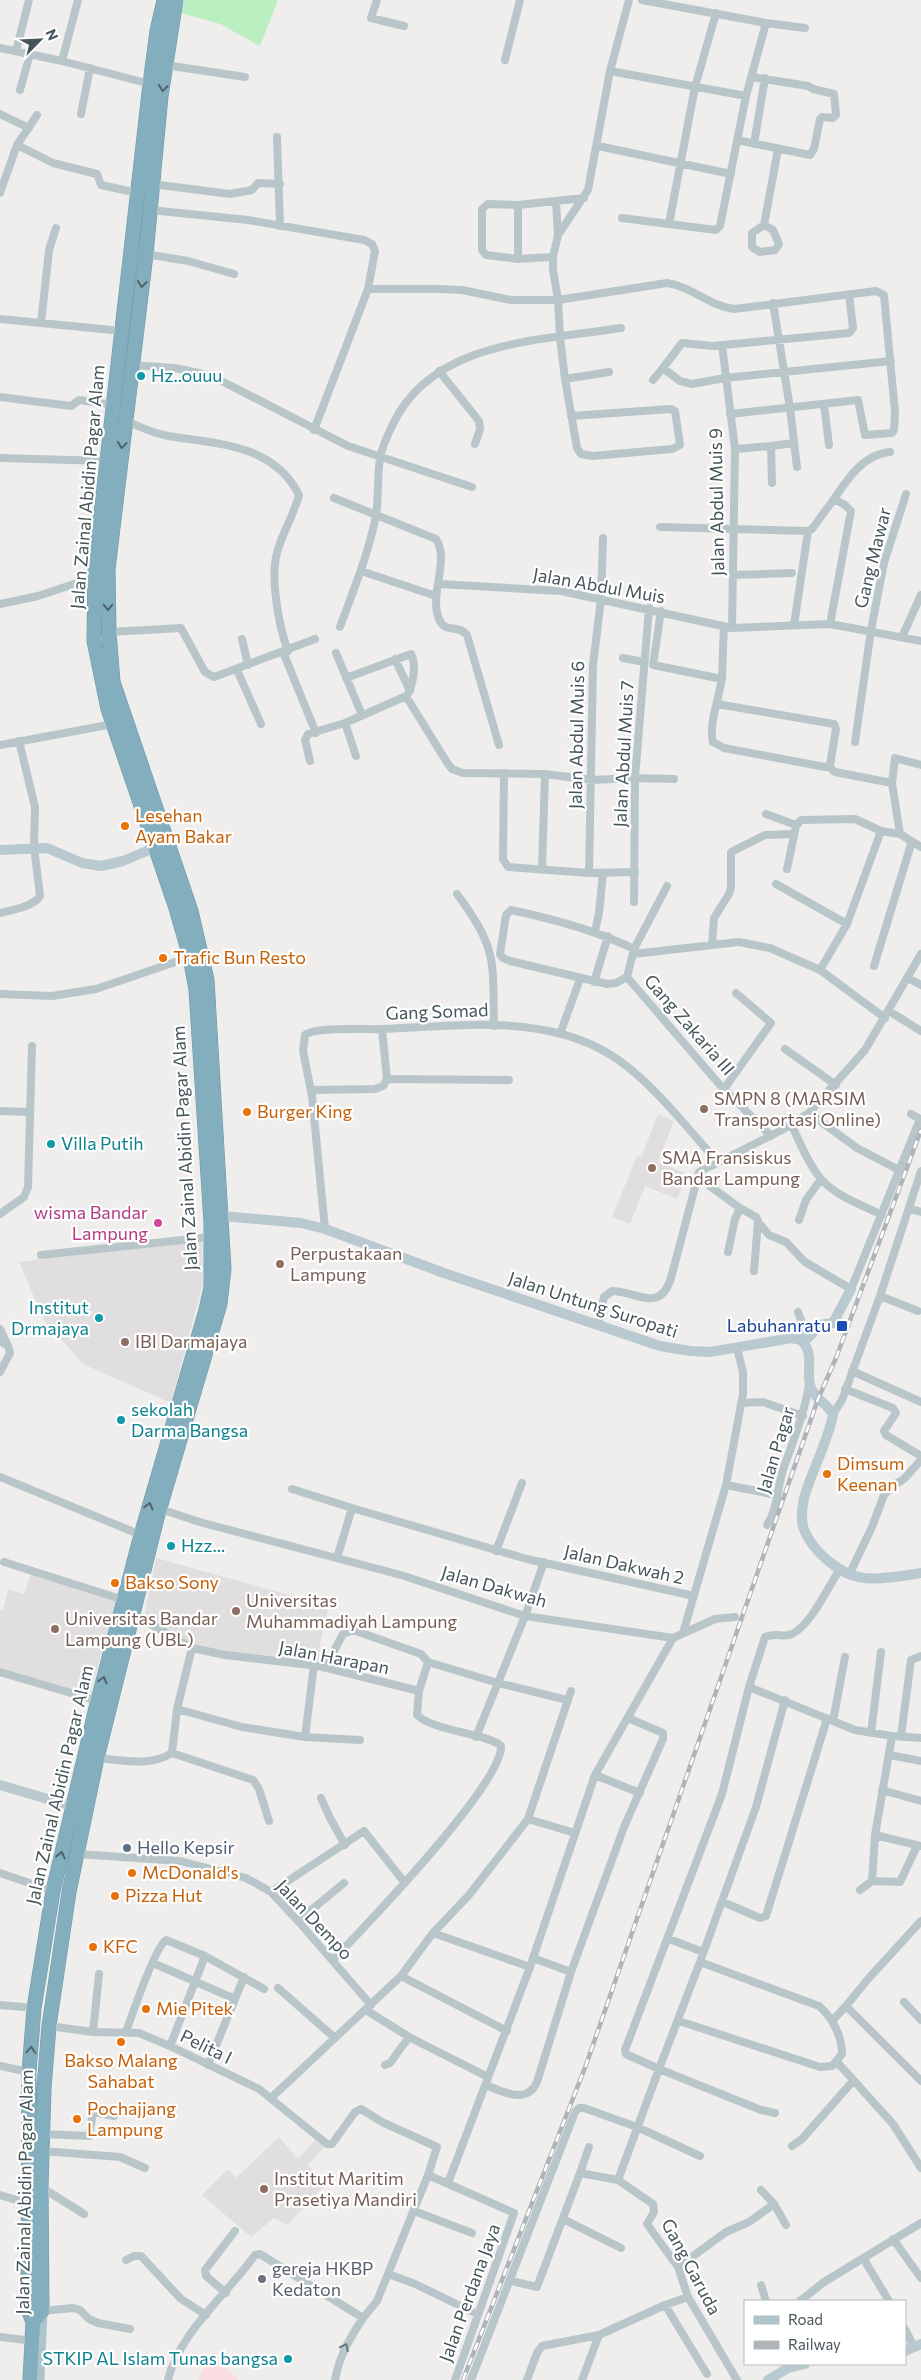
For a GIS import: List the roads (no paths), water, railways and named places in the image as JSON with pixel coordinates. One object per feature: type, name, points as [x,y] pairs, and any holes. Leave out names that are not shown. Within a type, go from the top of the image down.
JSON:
[{"type":"highway","name":"Jalan Zainal Abidin Pagar Alam","points":[[141,236],[150,210],[170,1]]},
{"type":"highway","name":"Jalan Zainal Abidin Pagar Alam","points":[[32,2323],[49,2026],[62,1931],[97,1758],[160,1509],[211,1287],[212,1164],[204,1026],[207,980],[200,941],[113,682],[108,632],[108,569],[131,365],[141,236],[138,193],[157,31],[170,1]]},
{"type":"highway","name":"Jalan Zainal Abidin Pagar Alam","points":[[139,253],[122,331],[113,405],[95,578],[94,641],[102,688],[156,847],[190,957],[204,1026]]},
{"type":"highway","name":"Jalan Zainal Abidin Pagar Alam","points":[[32,2323],[27,2203],[29,2072],[34,2008],[53,1891],[72,1806],[141,1535],[222,1290],[222,1216],[212,1164]]},
{"type":"highway","points":[[30,2380],[32,2323]]},
{"type":"main road","points":[[0,850],[34,847],[47,848],[82,862],[101,866],[118,863],[156,847]]},
{"type":"main road","name":"Jalan Untung Suropati","points":[[222,1216],[301,1223],[325,1229],[444,1273],[660,1346],[710,1352],[792,1338],[802,1341]]},
{"type":"main road","points":[[851,1289],[833,1323],[820,1324],[802,1341],[811,1356],[810,1383],[815,1396],[833,1414],[804,1498],[802,1518],[805,1532],[813,1546],[845,1571],[870,1578],[921,1574]]},
{"type":"main road","points":[[0,1785],[72,1806]]},
{"type":"main road","name":"Jalan Zainal Abidin Pagar Alam","points":[[25,2380],[32,2323]]},
{"type":"main road","name":"Jalan Zainal Abidin Pagar Alam","points":[[32,2323],[39,2380]]},
{"type":"main road","points":[[768,2380],[788,2366]]},
{"type":"street","points":[[16,51],[29,0]]},
{"type":"street","points":[[62,61],[78,0]]},
{"type":"street","points":[[377,0],[371,18],[404,26]]},
{"type":"street","points":[[505,60],[520,0]]},
{"type":"street","points":[[558,235],[588,190],[598,146],[610,71],[629,0]]},
{"type":"street","points":[[642,0],[766,24],[805,28]]},
{"type":"street","points":[[669,224],[695,87],[716,14]]},
{"type":"street","points":[[622,218],[716,230],[722,220],[746,96],[766,24]]},
{"type":"street","points":[[0,48],[62,61],[150,84]]},
{"type":"street","points":[[20,90],[30,54]]},
{"type":"street","points":[[165,65],[245,77]]},
{"type":"street","points":[[81,114],[90,68]]},
{"type":"street","points":[[610,71],[746,96]]},
{"type":"street","points":[[737,140],[810,155],[814,149],[820,119],[822,117],[833,118],[836,115],[836,98],[834,94],[808,86],[752,77]]},
{"type":"street","points":[[754,144],[766,78]]},
{"type":"street","points":[[0,114],[29,128]]},
{"type":"street","points":[[0,193],[3,173],[37,115]]},
{"type":"street","points":[[277,137],[280,226]]},
{"type":"street","points":[[18,146],[53,163],[97,174],[99,185],[138,193]]},
{"type":"street","points":[[598,146],[731,174]]},
{"type":"street","points":[[764,225],[778,149]]},
{"type":"street","points":[[152,184],[230,194],[252,190],[260,183],[280,184]]},
{"type":"street","points":[[554,258],[518,259],[484,254],[482,250],[484,207],[488,204],[518,205],[584,198]]},
{"type":"street","points":[[556,202],[558,235],[554,258],[556,291],[560,337],[571,416],[577,448],[584,455],[672,449],[680,445],[677,416],[675,411],[671,409],[571,416]]},
{"type":"street","points":[[518,205],[518,259]]},
{"type":"street","points":[[150,210],[201,214],[280,226],[369,242],[375,250],[368,288],[314,430]]},
{"type":"street","points":[[41,323],[49,250],[56,228]]},
{"type":"street","points":[[139,253],[188,261],[234,274]]},
{"type":"street","points":[[368,288],[462,290],[511,300],[558,300],[668,283],[683,288],[720,307],[734,309],[876,291],[884,295],[895,412],[894,430],[892,433],[865,435],[858,400],[730,414]]},
{"type":"street","points":[[653,380],[682,343],[722,345],[851,332],[854,328],[849,294]]},
{"type":"street","points":[[774,303],[797,467]]},
{"type":"street","points":[[0,319],[122,331]]},
{"type":"street","points":[[340,627],[361,571],[376,515],[380,457],[388,434],[407,399],[427,379],[439,371],[513,343],[621,328]]},
{"type":"street","name":"Jalan Abdul Muis 9","points":[[722,345],[735,449],[734,574],[722,679],[712,736],[713,742],[718,747],[828,767]]},
{"type":"street","points":[[663,368],[680,382],[692,384],[725,378],[891,361]]},
{"type":"street","points":[[131,365],[174,368],[212,376],[348,446],[472,487]]},
{"type":"street","points":[[439,371],[479,421],[480,430],[475,444]]},
{"type":"street","points":[[566,379],[609,372]]},
{"type":"street","points":[[0,397],[52,405],[71,406],[79,400],[113,405]]},
{"type":"street","points":[[824,404],[829,445]]},
{"type":"street","points":[[125,420],[159,434],[235,446],[280,467],[294,485],[299,495],[276,555],[275,573],[280,630],[286,652],[316,732]]},
{"type":"street","points":[[735,449],[794,443]]},
{"type":"street","points":[[771,446],[772,483]]},
{"type":"street","points":[[660,527],[808,531],[812,529],[852,473],[876,453],[890,452]]},
{"type":"street","points":[[0,458],[107,461]]},
{"type":"street","name":"Gang Mawar","points":[[855,742],[871,630],[884,563],[906,494]]},
{"type":"street","points":[[334,498],[436,539],[440,546],[439,584],[436,596],[441,623],[446,627],[460,628],[467,636],[499,745]]},
{"type":"street","points":[[830,624],[851,511],[850,508],[834,499]]},
{"type":"street","points":[[794,625],[808,531]]},
{"type":"street","name":"Jalan Abdul Muis 6","points":[[589,873],[593,665],[601,599],[603,538]]},
{"type":"street","points":[[361,571],[436,596]]},
{"type":"street","points":[[734,574],[792,573]]},
{"type":"street","points":[[0,604],[38,596],[95,578]]},
{"type":"street","name":"Jalan Abdul Muis","points":[[439,584],[561,590],[728,627],[830,624],[871,630],[921,641]]},
{"type":"street","points":[[902,637],[921,595]]},
{"type":"street","name":"Jalan Abdul Muis 7","points":[[634,902],[635,778],[649,608]]},
{"type":"street","name":"Jalan Abdul Muis 7","points":[[661,611],[653,665],[722,679]]},
{"type":"street","points":[[108,632],[180,628],[208,675],[218,676],[286,652],[315,639]]},
{"type":"street","points":[[242,639],[248,665]]},
{"type":"street","points":[[336,653],[362,715]]},
{"type":"street","points":[[346,678],[411,654],[413,658],[408,694]]},
{"type":"street","points":[[623,658],[644,662]]},
{"type":"street","points":[[395,660],[408,694],[452,769],[473,774],[545,774],[592,780],[674,779]]},
{"type":"street","points":[[236,670],[261,724]]},
{"type":"street","points":[[310,760],[306,738],[308,734],[345,723],[408,694]]},
{"type":"street","points":[[717,704],[834,724],[836,730],[832,761],[828,767],[835,772],[892,783]]},
{"type":"street","points":[[345,723],[356,756]]},
{"type":"street","points":[[0,746],[113,724]]},
{"type":"street","points":[[0,913],[27,905],[39,898],[34,847],[36,807],[19,741]]},
{"type":"street","points":[[900,834],[892,783],[898,758],[921,765]]},
{"type":"street","points":[[504,773],[504,863],[509,868],[542,868],[589,873],[635,872]]},
{"type":"street","points":[[542,868],[545,774]]},
{"type":"street","points":[[766,814],[796,825]]},
{"type":"street","points":[[787,869],[796,825],[801,820],[855,819],[881,831],[900,834],[921,848]]},
{"type":"street","points":[[820,970],[847,924],[881,831]]},
{"type":"street","points":[[712,945],[714,918],[729,894],[731,887],[731,852],[765,835],[794,834]]},
{"type":"street","points":[[874,966],[912,841]]},
{"type":"street","points":[[595,932],[599,913],[602,873]]},
{"type":"street","points":[[776,884],[847,924]]},
{"type":"street","points":[[668,886],[634,951],[627,977],[612,984],[580,979],[503,958],[500,954],[506,915],[508,911],[513,910],[608,936],[634,951],[739,942],[770,948],[820,970],[887,1015],[921,1031]]},
{"type":"street","points":[[457,894],[484,938],[491,959],[494,1026]]},
{"type":"street","points":[[594,982],[608,936]]},
{"type":"street","points":[[598,1325],[601,1306],[604,1297],[608,1293],[617,1291],[650,1299],[657,1297],[668,1286],[699,1172],[770,1136],[809,1112],[836,1085],[865,1050],[921,954]]},
{"type":"street","points":[[0,994],[52,996],[96,989],[190,957]]},
{"type":"street","name":"Gang Zakaria III","points":[[627,977],[724,1089],[770,1136]]},
{"type":"street","points":[[908,978],[921,985]]},
{"type":"street","points":[[560,1034],[580,979]]},
{"type":"street","points":[[724,1089],[771,1023],[736,993]]},
{"type":"street","name":"Gang Somad","points":[[325,1229],[311,1090],[303,1051],[304,1038],[308,1032],[320,1029],[382,1029],[473,1024],[516,1026],[560,1034],[590,1044],[620,1061],[660,1098],[718,1162]]},
{"type":"street","points":[[311,1090],[379,1088],[387,1079],[382,1029]]},
{"type":"street","points":[[0,1214],[27,1192],[32,1046]]},
{"type":"street","points":[[785,1049],[836,1085]]},
{"type":"street","points":[[387,1079],[509,1080]]},
{"type":"street","points":[[0,1111],[30,1112]]},
{"type":"street","points":[[809,1112],[857,1148],[899,1170]]},
{"type":"street","points":[[699,1172],[711,1187],[756,1217],[769,1235],[786,1242],[805,1262],[851,1289],[920,1119],[911,1114]]},
{"type":"street","points":[[791,1124],[802,1148],[821,1179],[848,1198],[882,1215]]},
{"type":"street","points":[[833,1414],[845,1390],[880,1296],[921,1171]]},
{"type":"street","points":[[799,1220],[806,1200],[821,1179]]},
{"type":"street","points":[[728,1252],[734,1219],[740,1208]]},
{"type":"street","points":[[910,1209],[921,1212]]},
{"type":"street","points":[[754,1271],[758,1222]]},
{"type":"street","points":[[41,1255],[211,1237]]},
{"type":"street","points":[[880,1296],[918,1311]]},
{"type":"street","points":[[798,1312],[801,1320],[802,1341]]},
{"type":"street","points":[[0,1329],[8,1346],[9,1356],[0,1372]]},
{"type":"street","points":[[0,1342],[8,1346]]},
{"type":"street","name":"Jalan Dakwah 2","points":[[292,1489],[496,1551],[694,1596],[726,1485],[741,1403],[744,1382],[737,1348]]},
{"type":"street","points":[[852,1371],[921,1402]]},
{"type":"street","name":"Jalan Pagar","points":[[767,1525],[773,1516],[783,1470],[803,1416],[810,1383]]},
{"type":"street","points":[[775,2113],[761,2110],[659,2069],[626,2054],[625,2050],[669,1939],[722,1794],[749,1687],[765,1637],[775,1633],[790,1635],[803,1627],[845,1571],[872,1527],[884,1495],[908,1475],[921,1458],[886,1435],[884,1431],[896,1413],[893,1408],[845,1390]]},
{"type":"street","points":[[741,1403],[763,1402],[803,1416]]},
{"type":"street","points":[[0,1477],[141,1535]]},
{"type":"street","points":[[496,1551],[522,1483]]},
{"type":"street","points":[[726,1485],[777,1495]]},
{"type":"street","points":[[337,1558],[352,1508]]},
{"type":"street","name":"Jalan Dakwah","points":[[160,1509],[203,1523],[401,1574],[526,1616],[673,1638]]},
{"type":"street","points":[[4,1562],[124,1600]]},
{"type":"street","points":[[476,1737],[526,1616],[544,1562]]},
{"type":"street","points":[[683,1633],[694,1596]]},
{"type":"street","name":"Jalan Harapan","points":[[133,1614],[192,1648],[225,1655],[314,1665],[419,1691]]},
{"type":"street","points":[[335,2380],[338,2364],[346,2345],[376,2301],[428,2175],[448,2183],[507,2031],[595,1775],[611,1743],[628,1718],[673,1638],[715,1620],[735,1617]]},
{"type":"street","points":[[325,1668],[343,1634],[350,1630],[421,1654],[428,1662],[498,1683],[567,1700]]},
{"type":"street","points":[[172,1753],[177,1709],[192,1648]]},
{"type":"street","points":[[871,1733],[881,1652]]},
{"type":"street","points":[[901,1736],[911,1660],[921,1656]]},
{"type":"street","points":[[723,1902],[760,1918],[766,1916],[830,1720],[845,1658]]},
{"type":"street","points":[[333,1960],[405,1883],[487,1782],[500,1753],[500,1744],[419,1718],[416,1712],[419,1691],[428,1662]]},
{"type":"street","points":[[305,1737],[314,1665]]},
{"type":"street","points":[[0,1672],[98,1701]]},
{"type":"street","points":[[749,1687],[786,1700],[830,1720],[871,1733],[921,1738]]},
{"type":"street","points":[[271,2098],[401,1976],[434,1933],[470,1895],[528,1819],[571,1691]]},
{"type":"street","points":[[580,2173],[618,2180],[723,1902],[756,1807],[786,1700]]},
{"type":"street","points":[[177,1709],[242,1727],[305,1737],[360,1740]]},
{"type":"street","points":[[486,2085],[508,2095],[524,2096],[534,2089],[571,1972],[624,1827],[664,1735],[628,1718]]},
{"type":"street","points":[[872,1881],[875,1834],[892,1736]]},
{"type":"street","points":[[97,1758],[146,1762],[155,1761],[172,1753],[253,1780],[259,1789],[269,1821]]},
{"type":"street","points":[[890,1755],[921,1761]]},
{"type":"street","points":[[595,1775],[640,1793]]},
{"type":"street","points":[[882,1790],[921,1801]]},
{"type":"street","points":[[321,1798],[328,1816],[345,1845]]},
{"type":"street","points":[[528,1819],[575,1833]]},
{"type":"street","points":[[272,1892],[345,1845],[361,1832],[366,1832],[405,1883]]},
{"type":"street","points":[[860,1890],[872,1881],[900,1882],[919,1846],[875,1834]]},
{"type":"street","name":"Jalan Dempo","points":[[77,1854],[180,1861],[246,1878],[272,1892],[333,1960],[369,2007],[409,2036],[488,2077]]},
{"type":"street","points":[[0,1873],[53,1891]]},
{"type":"street","points":[[298,1921],[344,1883]]},
{"type":"street","points":[[832,2021],[921,1921]]},
{"type":"street","points":[[434,1933],[530,1967]]},
{"type":"street","points":[[669,1939],[703,1952]]},
{"type":"street","points":[[126,2032],[153,1963],[162,1944],[169,1940],[205,1956],[264,1989]]},
{"type":"street","points":[[170,2046],[205,1956]]},
{"type":"street","points":[[533,1958],[571,1972]]},
{"type":"street","points":[[679,2021],[820,2067],[837,2062],[842,2054],[842,2048],[832,2021],[824,2010],[814,2003],[700,1962]]},
{"type":"street","points":[[153,1963],[235,1999]]},
{"type":"street","points":[[93,2032],[99,1974]]},
{"type":"street","points":[[401,1976],[507,2031]]},
{"type":"street","points":[[208,2065],[244,1977]]},
{"type":"street","points":[[278,1988],[335,2038]]},
{"type":"street","points":[[904,2002],[921,2020]]},
{"type":"street","points":[[0,2005],[34,2008]]},
{"type":"street","points":[[846,2006],[921,2081]]},
{"type":"street","name":"Pelita I","points":[[49,2026],[93,2032],[139,2033],[170,2046],[259,2089],[329,2145],[356,2112],[361,2109],[382,2122],[436,2145],[437,2150],[428,2175]]},
{"type":"street","points":[[385,2065],[390,2063],[409,2036]]},
{"type":"street","points":[[837,2062],[893,2124],[921,2168]]},
{"type":"street","points":[[0,2066],[29,2072]]},
{"type":"street","points":[[792,2146],[802,2139],[853,2081]]},
{"type":"street","points":[[471,2380],[511,2282],[575,2112],[579,2108],[584,2108],[637,2127],[700,2156]]},
{"type":"street","points":[[42,2134],[89,2136],[93,2112],[114,2116]]},
{"type":"street","points":[[511,2282],[537,2287],[590,2146]]},
{"type":"street","points":[[42,2151],[120,2157],[145,2168]]},
{"type":"street","name":"Gang Garuda","points":[[618,2180],[653,2204],[654,2212],[648,2224],[678,2267],[688,2297],[737,2380]]},
{"type":"street","name":"Jalan Perdana Jaya","points":[[448,2183],[513,2211],[514,2216],[477,2314],[455,2380]]},
{"type":"street","points":[[41,2187],[84,2214]]},
{"type":"street","points":[[761,2190],[774,2204],[786,2225]]},
{"type":"street","points":[[0,2195],[27,2203]]},
{"type":"street","points":[[678,2267],[726,2232],[749,2222],[774,2204]]},
{"type":"street","points":[[414,2211],[472,2233]]},
{"type":"street","points":[[563,2219],[622,2248]]},
{"type":"street","points":[[801,2300],[824,2282],[921,2223]]},
{"type":"street","points":[[226,2293],[206,2276],[206,2270],[234,2231]]},
{"type":"street","points":[[892,2239],[921,2278]]},
{"type":"street","points":[[168,2380],[175,2360],[186,2339],[226,2293],[255,2255],[260,2254],[363,2318]]},
{"type":"street","points":[[126,2260],[134,2256],[141,2256],[181,2299],[206,2315]]},
{"type":"street","points":[[863,2258],[888,2300]]},
{"type":"street","points":[[388,2274],[414,2282],[477,2314]]},
{"type":"street","points":[[761,2285],[766,2300]]},
{"type":"street","points":[[527,2380],[537,2352],[542,2346],[599,2335],[665,2305],[688,2297]]},
{"type":"street","points":[[665,2305],[707,2374]]},
{"type":"street","points":[[0,2337],[73,2308],[80,2310],[89,2319],[98,2323],[130,2329]]},
{"type":"street","points":[[906,2331],[913,2347]]},
{"type":"street","points":[[582,2380],[599,2335]]},
{"type":"railway","points":[[463,2380],[586,2065],[818,1399],[836,1358],[921,1130]]},
{"type":"place","name":"Hz..ouuu","points":[[141,376]]},
{"type":"place","name":"Lesehan Ayam Bakar","points":[[125,826]]},
{"type":"place","name":"Trafic Bun Resto","points":[[163,958]]},
{"type":"place","name":"SMPN 8 (MARSIM Transportasj Online)","points":[[704,1109]]},
{"type":"place","name":"Burger King","points":[[247,1112]]},
{"type":"place","name":"Villa Putih","points":[[51,1144]]},
{"type":"place","name":"SMA Fransiskus Bandar Lampung","points":[[652,1168]]},
{"type":"place","name":"wisma Bandar Lampung","points":[[158,1223]]},
{"type":"place","name":"Perpustakaan Lampung","points":[[280,1264]]},
{"type":"place","name":"Institut Drmajaya","points":[[99,1318]]},
{"type":"place","name":"Labuhanratu","points":[[842,1326]]},
{"type":"place","name":"IBI Darmajaya","points":[[125,1342]]},
{"type":"place","name":"sekolah Darma Bangsa","points":[[121,1420]]},
{"type":"place","name":"Dimsum Keenan","points":[[827,1474]]},
{"type":"place","name":"Hzz...","points":[[171,1546]]},
{"type":"place","name":"Bakso Sony","points":[[115,1583]]},
{"type":"place","name":"Universitas Muhammadiyah Lampung","points":[[236,1611]]},
{"type":"place","name":"Universitas Bandar Lampung (UBL)","points":[[55,1629]]},
{"type":"place","name":"Hello Kepsir","points":[[127,1848]]},
{"type":"place","name":"McDonald's","points":[[132,1873]]},
{"type":"place","name":"Pizza Hut","points":[[115,1896]]},
{"type":"place","name":"KFC","points":[[93,1947]]},
{"type":"place","name":"Mie Pitek","points":[[146,2009]]},
{"type":"place","name":"Bakso Malang Sahabat","points":[[121,2042]]},
{"type":"place","name":"Pochajjang Lampung","points":[[77,2119]]},
{"type":"place","name":"Institut Maritim Prasetiya Mandiri","points":[[264,2189]]},
{"type":"place","name":"gereja HKBP Kedaton","points":[[262,2279]]},
{"type":"place","name":"STKIP AL Islam Tunas bangsa","points":[[288,2359]]}]
